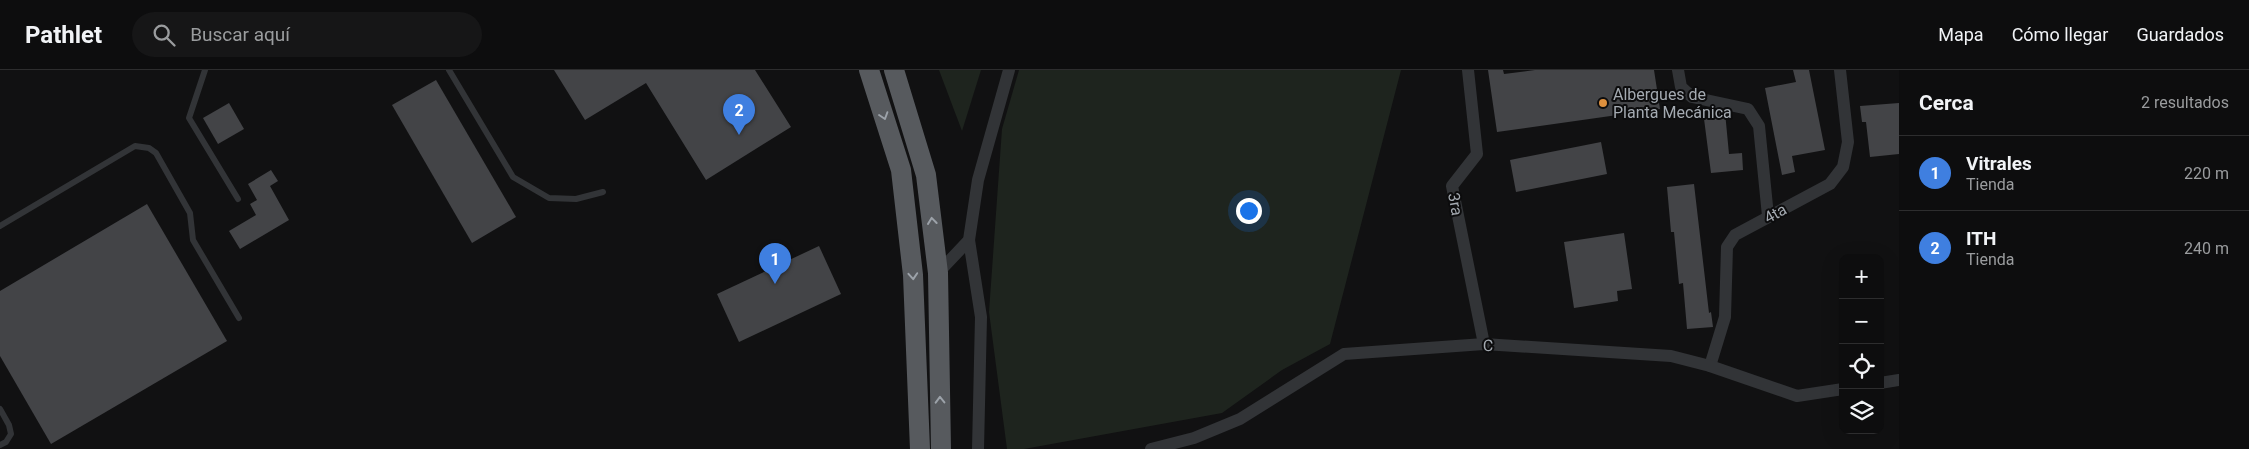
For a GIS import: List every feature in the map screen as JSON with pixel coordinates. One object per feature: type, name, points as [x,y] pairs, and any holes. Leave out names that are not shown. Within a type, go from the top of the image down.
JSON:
[{"type":"highway","points":[[869,70],[901,170],[913,275],[920,449]]},
{"type":"highway","points":[[894,70],[926,175],[938,272],[941,449]]},
{"type":"street","points":[[978,449],[981,317],[969,240],[978,180],[1010,70]]},
{"type":"street","name":"3ra","points":[[1468,70],[1477,154],[1452,186],[1484,344]]},
{"type":"street","points":[[1678,70],[1681,87],[1692,97],[1748,109],[1758,126],[1768,216]]},
{"type":"street","name":"4ta","points":[[1710,366],[1725,317],[1727,247],[1736,235],[1830,184],[1843,167],[1848,142],[1840,70]]},
{"type":"street","points":[[938,272],[969,240]]},
{"type":"street","name":"C","points":[[1151,449],[1194,438],[1240,419],[1344,354],[1484,344],[1671,356],[1710,366],[1797,396],[1839,390]]},
{"type":"street","points":[[1884,382],[1899,380]]},
{"type":"lane","points":[[205,70],[188,118],[238,199]]},
{"type":"lane","points":[[449,70],[513,178],[549,198],[576,199],[603,192]]},
{"type":"lane","points":[[0,226],[136,146],[149,148],[156,154],[190,213],[194,240],[239,318]]},
{"type":"lane","points":[[0,409],[9,424],[11,434],[6,442],[0,445]]},
{"type":"shaded area","points":[[939,70],[981,70],[962,131]]},
{"type":"shaded area","points":[[1019,70],[1401,70],[1330,344],[1282,370],[1222,413],[1024,449],[1007,449],[989,312],[1002,129]]},
{"type":"building","points":[[554,70],[755,70],[791,127],[706,180],[646,83],[585,120]]},
{"type":"building","name":"Albergues de Planta Mecánica","points":[[1488,70],[1503,70],[1504,74],[1535,70],[1654,70],[1660,109],[1497,132]]},
{"type":"building","points":[[1793,70],[1809,70],[1825,150],[1792,156],[1795,172],[1782,175],[1765,88],[1796,82]]},
{"type":"building","points":[[436,80],[516,217],[472,243],[392,105]]},
{"type":"building","points":[[229,103],[244,129],[218,144],[203,118]]},
{"type":"building","points":[[1899,103],[1899,154],[1870,157],[1866,122],[1862,122],[1860,106]]},
{"type":"building","points":[[1703,111],[1725,112],[1729,154],[1742,153],[1743,170],[1711,173]]},
{"type":"building","points":[[1601,142],[1607,174],[1516,192],[1510,160]]},
{"type":"building","points":[[271,170],[278,181],[270,186],[289,220],[240,249],[229,231],[256,215],[250,204],[257,200],[248,184]]},
{"type":"building","points":[[1694,184],[1709,313],[1711,312],[1713,327],[1687,329],[1683,283],[1679,284],[1674,232],[1671,232],[1667,187]]},
{"type":"building","points":[[147,204],[227,341],[51,444],[0,356],[0,291]]},
{"type":"building","points":[[1624,233],[1632,289],[1617,291],[1618,301],[1574,308],[1564,242]]},
{"type":"building","points":[[819,246],[841,294],[739,342],[717,294]]},
{"type":"place","name":"Albergues de Planta Mecánica","points":[[1603,103]]},
{"type":"place","name":"ITH","points":[[739,135]]},
{"type":"place","name":"Vitrales","points":[[775,284]]}]
